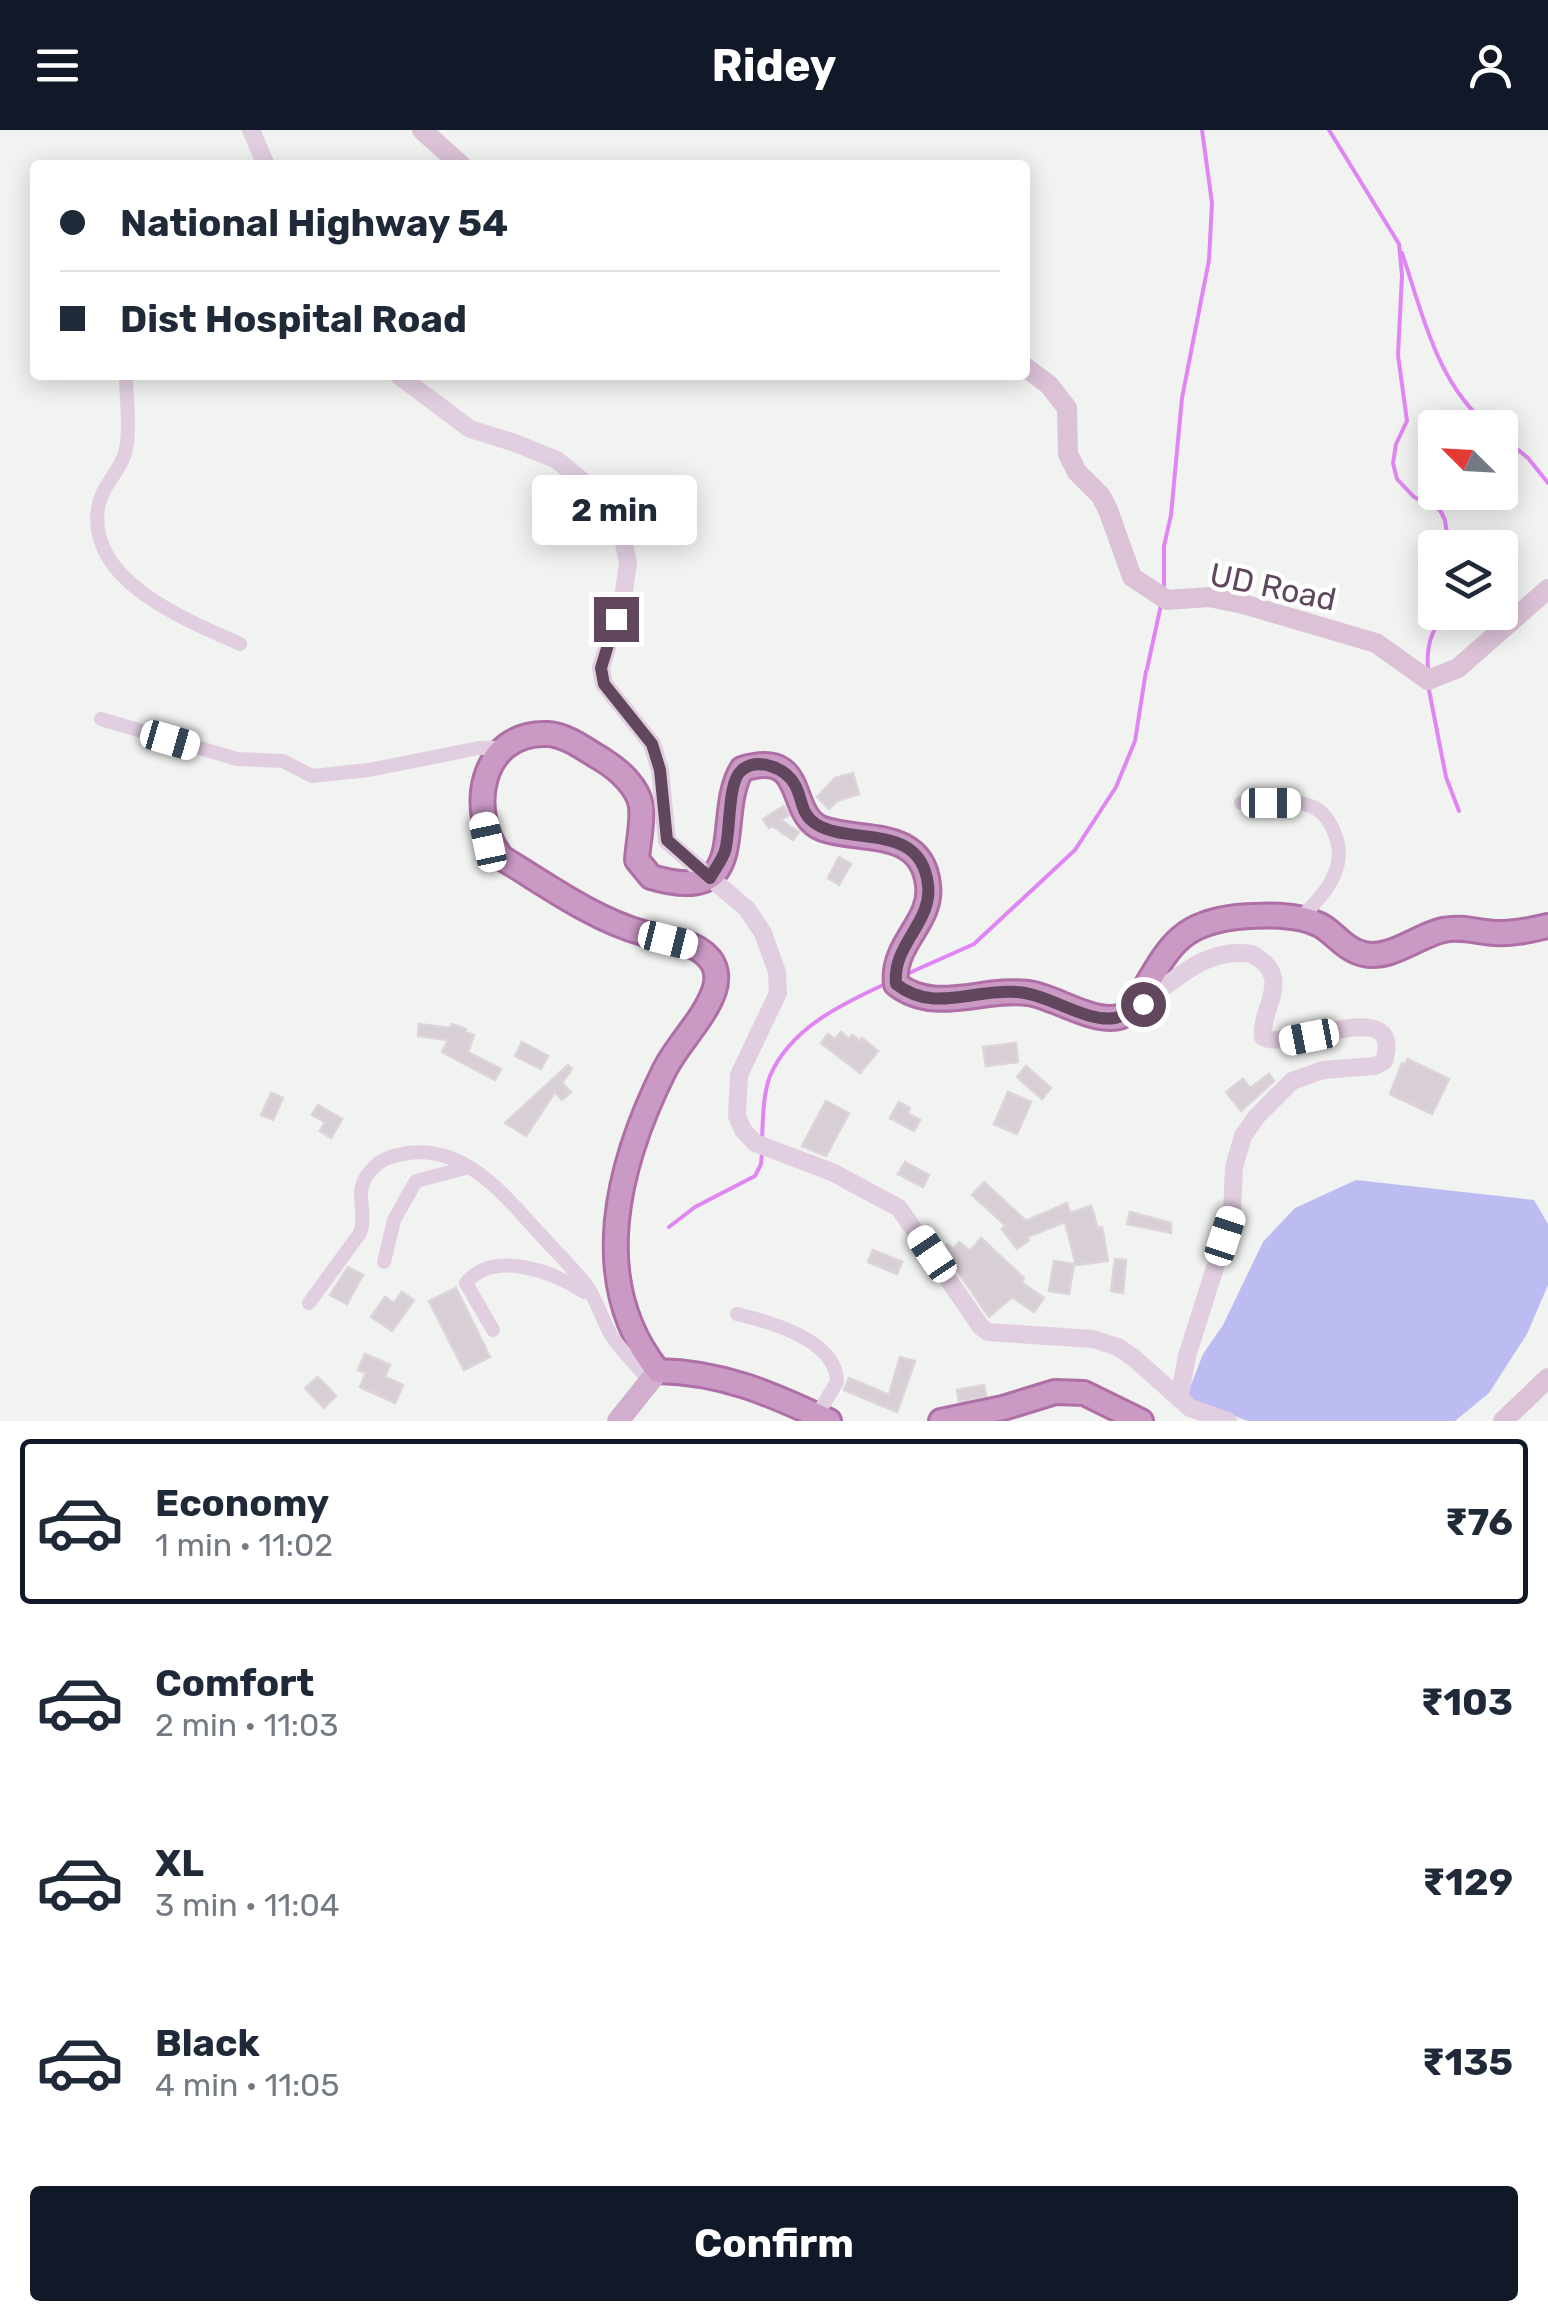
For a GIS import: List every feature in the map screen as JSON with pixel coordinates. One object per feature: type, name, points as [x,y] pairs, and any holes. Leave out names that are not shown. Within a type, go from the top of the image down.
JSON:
[{"type":"highway","points":[[823,1418],[750,1386],[696,1372],[654,1376],[642,1352],[615,1275],[618,1198],[640,1128],[666,1068],[706,1007],[717,972],[710,957],[694,946],[614,924],[502,858],[488,842],[482,793],[488,767],[503,748],[526,735],[552,734],[609,764],[632,785],[641,804],[637,860],[651,877],[694,884],[710,878],[724,854],[732,816],[732,784],[742,769],[760,764],[779,769],[795,783],[810,820],[823,828],[893,840],[914,856],[924,870],[929,886],[926,905],[894,966],[896,984],[910,995],[948,1000],[997,991],[1016,992],[1115,1018],[1129,1012],[1175,940],[1209,921],[1247,916],[1299,919],[1317,924],[1361,954],[1379,955],[1446,930],[1464,928],[1495,933],[1548,926]]},
{"type":"highway","points":[[940,1421],[1056,1392],[1084,1394],[1141,1421]]},
{"type":"main road","points":[[422,130],[455,160]]},
{"type":"main road","name":"UD Road","points":[[1030,371],[1049,384],[1067,408],[1068,454],[1072,465],[1108,510],[1132,577],[1158,597],[1222,600],[1345,633],[1390,650],[1428,680],[1458,668],[1548,589]]},
{"type":"main road","points":[[618,1421],[654,1376]]},
{"type":"main road","points":[[1503,1421],[1548,1378]]},
{"type":"street","points":[[251,130],[264,160]]},
{"type":"street","points":[[126,380],[126,448],[98,506],[97,523],[105,548],[114,568],[154,600],[240,644]]},
{"type":"street","points":[[405,380],[470,430],[556,460],[609,503],[620,523],[628,563],[601,668],[604,684],[652,744],[662,784],[667,840],[746,909],[763,933],[778,984],[773,1006],[739,1075],[737,1116],[743,1130],[755,1143],[832,1172],[900,1208],[988,1332],[1093,1340],[1118,1348],[1190,1408],[1228,1421]]},
{"type":"street","points":[[101,719],[237,759],[284,761],[312,776],[369,770],[479,748],[503,748]]},
{"type":"street","points":[[1240,803],[1302,803],[1318,809],[1330,824],[1338,840],[1340,859],[1334,878],[1320,900],[1299,919]]},
{"type":"street","points":[[1129,1012],[1206,959],[1221,953],[1252,954],[1262,959],[1273,980],[1274,996],[1263,1026],[1264,1036],[1288,1042],[1367,1026],[1378,1030],[1387,1052],[1384,1061],[1375,1066],[1323,1070],[1292,1081],[1256,1116],[1243,1136],[1234,1168],[1232,1214],[1187,1356],[1179,1399]]},
{"type":"street","points":[[310,1304],[360,1233],[362,1186],[380,1161],[422,1151],[438,1154],[469,1167],[499,1189],[586,1286],[611,1335],[654,1376]]},
{"type":"street","points":[[384,1262],[394,1220],[416,1180],[469,1167]]},
{"type":"street","points":[[493,1330],[466,1283],[485,1269],[504,1266],[535,1270],[569,1282],[593,1298]]},
{"type":"street","points":[[737,1314],[784,1326],[804,1337],[832,1364],[837,1382],[823,1418]]},
{"type":"shaded area","points":[[1356,1180],[1534,1200],[1548,1224],[1548,1285],[1527,1334],[1489,1393],[1455,1421],[1248,1421],[1186,1398],[1203,1354],[1223,1325],[1263,1242],[1295,1208]]},
{"type":"building","points":[[853,773],[859,794],[837,801],[829,809],[817,797],[835,778]]},
{"type":"building","points":[[784,806],[789,815],[781,820],[799,832],[793,840],[772,826],[769,828],[763,819]]},
{"type":"building","points":[[839,857],[851,864],[839,885],[828,878]]},
{"type":"building","points":[[419,1024],[450,1028],[452,1024],[466,1029],[474,1035],[468,1052],[501,1069],[495,1080],[442,1052],[448,1040],[418,1036]]},
{"type":"building","points":[[841,1032],[849,1039],[852,1035],[860,1041],[862,1038],[878,1051],[860,1073],[821,1043],[828,1034],[835,1039]]},
{"type":"building","points":[[522,1042],[548,1056],[541,1069],[515,1056]]},
{"type":"building","points":[[1016,1043],[1018,1062],[986,1066],[983,1047]]},
{"type":"building","points":[[1408,1059],[1449,1079],[1432,1114],[1390,1094],[1402,1063]]},
{"type":"building","points":[[568,1065],[572,1069],[562,1083],[571,1092],[562,1100],[555,1092],[526,1136],[505,1123]]},
{"type":"building","points":[[1026,1066],[1051,1088],[1042,1099],[1017,1077]]},
{"type":"building","points":[[1269,1074],[1274,1081],[1241,1111],[1226,1092],[1243,1079],[1250,1088]]},
{"type":"building","points":[[1008,1092],[1031,1102],[1017,1134],[994,1124]]},
{"type":"building","points":[[271,1093],[283,1098],[273,1120],[261,1115]]},
{"type":"building","points":[[826,1101],[849,1113],[826,1156],[802,1146]]},
{"type":"building","points":[[899,1102],[920,1120],[914,1131],[890,1118]]},
{"type":"building","points":[[318,1105],[342,1119],[331,1138],[320,1131],[325,1122],[312,1115]]},
{"type":"building","points":[[905,1162],[929,1175],[923,1187],[898,1174]]},
{"type":"building","points":[[984,1182],[1026,1221],[1067,1203],[1070,1213],[1091,1206],[1098,1228],[1102,1227],[1108,1261],[1076,1265],[1065,1222],[1027,1237],[1029,1240],[1017,1249],[1002,1229],[1006,1226],[972,1195]]},
{"type":"building","points":[[1130,1212],[1171,1223],[1171,1233],[1127,1224]]},
{"type":"building","points":[[981,1238],[1024,1278],[1021,1282],[1044,1298],[1034,1312],[1012,1297],[989,1317],[943,1250],[947,1244],[953,1249],[959,1242],[970,1251]]},
{"type":"building","points":[[873,1250],[902,1262],[897,1274],[868,1262]]},
{"type":"building","points":[[1115,1259],[1126,1260],[1123,1293],[1111,1291]]},
{"type":"building","points":[[1054,1261],[1074,1264],[1069,1294],[1049,1291]]},
{"type":"building","points":[[348,1267],[363,1275],[347,1304],[330,1295]]},
{"type":"building","points":[[456,1288],[490,1357],[464,1370],[429,1301]]},
{"type":"building","points":[[402,1292],[414,1300],[392,1331],[371,1317],[385,1297],[394,1303]]},
{"type":"building","points":[[365,1354],[390,1365],[385,1377],[403,1385],[395,1403],[360,1387],[366,1373],[358,1370]]},
{"type":"building","points":[[900,1357],[915,1361],[897,1412],[844,1390],[849,1378],[889,1395]]},
{"type":"building","points":[[318,1377],[336,1396],[324,1408],[305,1388]]},
{"type":"building","points":[[984,1385],[986,1396],[959,1402],[957,1390]]},
{"type":"waterway","points":[[1164,586],[1164,546],[1171,515],[1182,398],[1209,260],[1212,203],[1202,130]]},
{"type":"waterway","points":[[1329,130],[1399,244],[1402,275],[1398,355],[1407,421],[1396,444],[1393,463],[1397,479],[1414,497],[1440,510],[1446,530]]},
{"type":"waterway","points":[[1402,253],[1434,348],[1472,410]]},
{"type":"waterway","points":[[1518,450],[1548,483]]},
{"type":"waterway","points":[[1147,669],[1161,605]]},
{"type":"waterway","points":[[1428,670],[1435,630]]},
{"type":"waterway","points":[[909,973],[974,944],[1075,850],[1116,787],[1135,741],[1146,671]]},
{"type":"waterway","points":[[1428,685],[1446,777],[1459,811]]},
{"type":"waterway","points":[[762,1138],[770,1076],[790,1045],[818,1020],[883,985]]},
{"type":"waterway","points":[[669,1227],[695,1207],[755,1176],[762,1152]]},
{"type":"route","points":[[616,619],[601,668],[604,684],[652,744],[660,770],[667,840],[710,878],[724,854],[732,816],[732,784],[742,769],[760,764],[779,769],[795,783],[810,820],[823,828],[893,840],[914,856],[924,870],[929,886],[926,905],[894,966],[896,984],[910,995],[948,1000],[997,991],[1035,994],[1084,1013],[1115,1018],[1143,1004]]}]
